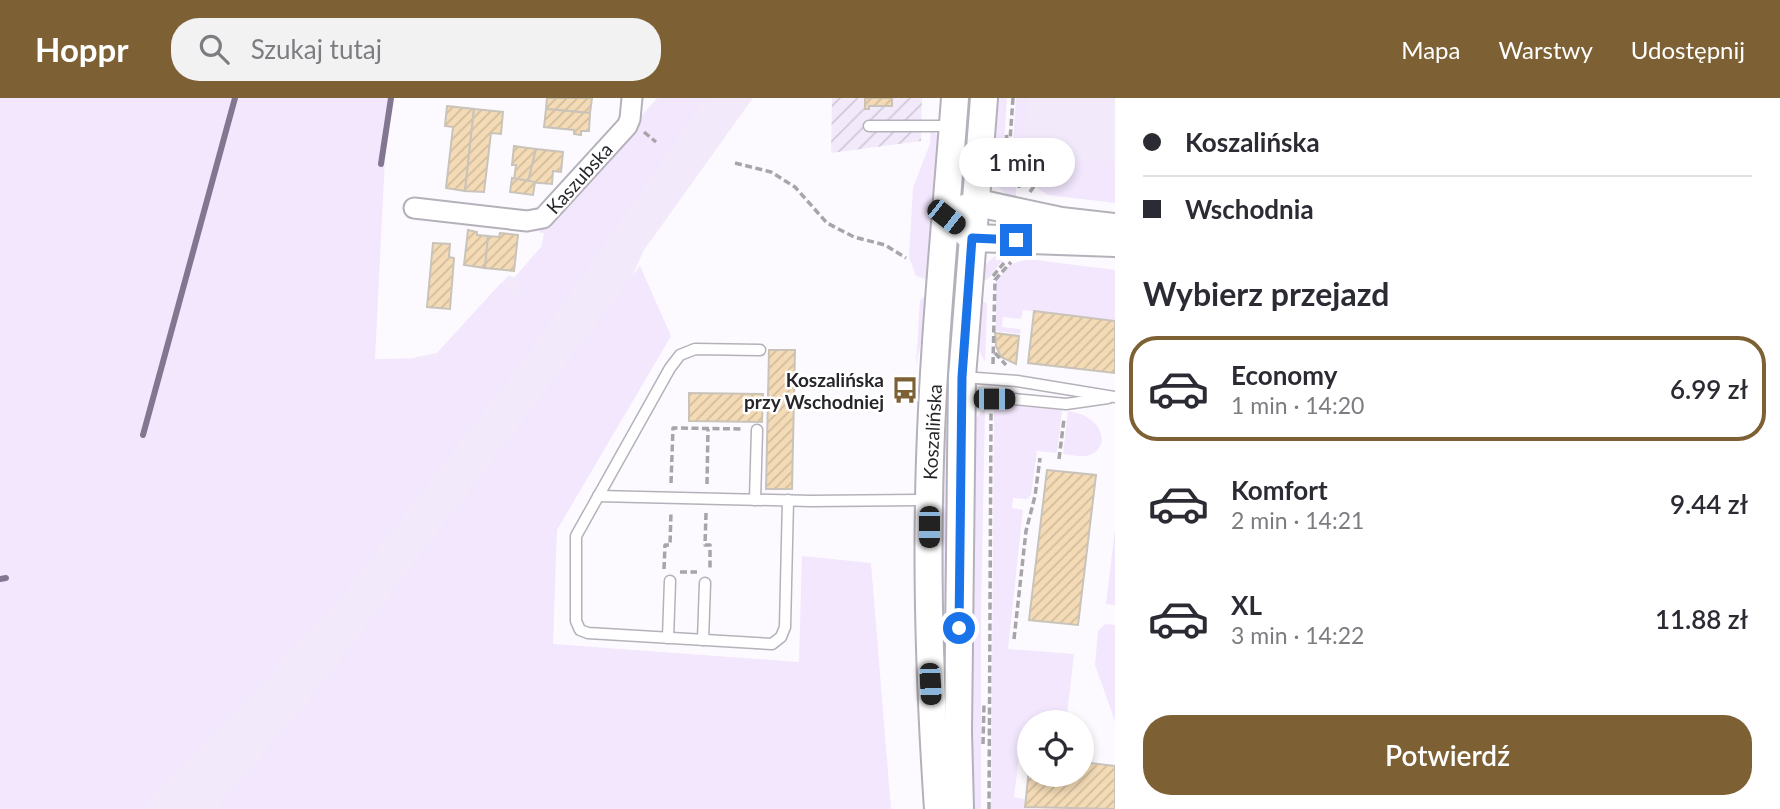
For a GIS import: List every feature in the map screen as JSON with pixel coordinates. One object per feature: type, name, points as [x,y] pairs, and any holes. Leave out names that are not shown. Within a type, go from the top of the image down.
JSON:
[{"type":"main road","name":"Koszalińska","points":[[955,98],[946,217],[960,809]]},
{"type":"main road","name":"Koszalińska","points":[[938,809],[929,662],[929,500],[950,388],[972,238],[984,98]]},
{"type":"main road","points":[[1115,227],[1061,221],[975,204],[946,217],[972,238],[1115,243]]},
{"type":"street","name":"Kaszubska","points":[[414,208],[527,221],[543,218],[626,125],[631,114],[632,98]]},
{"type":"lane","points":[[869,126],[953,127]]},
{"type":"lane","points":[[760,350],[695,349],[680,355],[670,368],[576,536],[576,621],[580,630],[588,634],[772,643],[781,638],[785,627],[788,500]]},
{"type":"lane","points":[[950,388],[1017,381],[1115,397]]},
{"type":"lane","points":[[950,388],[1014,399],[1066,404],[1115,397]]},
{"type":"lane","points":[[755,500],[757,430]]},
{"type":"lane","points":[[598,496],[919,500]]},
{"type":"lane","points":[[668,638],[670,581]]},
{"type":"lane","points":[[703,640],[705,583]]},
{"type":"path","points":[[1011,98],[1010,140],[1027,197],[1054,157]]},
{"type":"path","points":[[1011,98],[1006,139],[1019,178],[1019,196]]},
{"type":"path","points":[[735,163],[771,172],[795,187],[827,223],[854,237],[885,245],[906,258]]},
{"type":"path","points":[[991,278],[1011,254]]},
{"type":"path","points":[[993,369],[995,280],[1011,261]]},
{"type":"path","points":[[989,809],[991,404]]},
{"type":"path","points":[[1014,639],[1026,531],[1035,496],[1040,458]]},
{"type":"shaded area","points":[[0,98],[388,98],[375,359],[437,358],[437,353],[501,283],[515,297],[523,291],[514,278],[542,246],[544,233],[539,232],[660,98],[706,98],[527,356],[337,603],[143,809],[0,809]]},
{"type":"shaded area","points":[[657,98],[753,98],[644,250],[602,343],[237,809],[47,809],[405,368],[416,357],[437,353],[509,275],[515,278],[542,246],[544,233],[539,232]]},
{"type":"shaded area","points":[[832,98],[922,98],[921,141],[831,153]]},
{"type":"shaded area","points":[[995,98],[1007,98],[1004,142],[1016,180],[1016,201],[999,188],[991,172]]},
{"type":"shaded area","points":[[1016,98],[1028,98],[1023,146],[1038,148],[1038,155],[1052,156],[1033,185],[1026,181],[1013,141]]},
{"type":"shaded area","points":[[1026,98],[1115,98],[1115,165],[1019,155]]},
{"type":"shaded area","points":[[931,130],[942,139],[931,281],[916,276],[909,257],[913,188],[930,144]]},
{"type":"shaded area","points":[[1057,157],[1115,163],[1115,203],[1048,195],[1037,188]]},
{"type":"shaded area","points":[[1009,251],[989,278],[979,284],[988,262]]},
{"type":"shaded area","points":[[1028,259],[1115,270],[1115,320],[1023,310],[1021,319],[1003,317],[1002,327],[1021,329],[1020,334],[996,331],[996,281],[1011,264]]},
{"type":"shaded area","points":[[640,266],[671,336],[557,530],[553,644],[799,662],[802,556],[871,563],[891,809],[216,809],[320,686]]},
{"type":"shaded area","points":[[930,293],[930,301],[916,365],[920,300]]},
{"type":"shaded area","points":[[978,297],[987,304],[985,362],[976,345]]},
{"type":"shaded area","points":[[994,404],[1062,410],[1057,453],[1037,451],[1031,495],[1027,499],[1013,498],[1012,508],[1023,510],[1008,649],[1074,654],[1068,710],[1017,710],[1017,773],[1014,797],[1024,799],[1024,808],[1035,809],[991,809]]},
{"type":"shaded area","points":[[985,408],[981,809],[969,809],[974,420]]},
{"type":"shaded area","points":[[1068,411],[1086,417],[1099,429],[1102,442],[1091,455],[1063,454]]},
{"type":"shaded area","points":[[947,437],[947,730],[939,662],[942,438]]},
{"type":"shaded area","points":[[1115,529],[1115,605],[1106,604]]},
{"type":"shaded area","points":[[1105,624],[1115,625],[1115,721],[1095,665],[1098,631]]},
{"type":"building","points":[[547,98],[592,98],[590,113],[546,109]]},
{"type":"building","points":[[865,98],[892,98],[892,106],[869,106],[869,109],[865,109]]},
{"type":"building","points":[[447,106],[474,109],[465,191],[446,188],[453,127],[445,126]]},
{"type":"building","points":[[474,109],[503,112],[501,134],[491,133],[484,192],[465,191]]},
{"type":"building","points":[[546,109],[590,113],[589,131],[581,131],[581,135],[574,134],[574,130],[544,127]]},
{"type":"building","points":[[514,146],[536,149],[528,182],[514,180]]},
{"type":"building","points":[[536,149],[563,152],[561,172],[553,171],[552,184],[528,182]]},
{"type":"building","points":[[512,178],[535,182],[533,195],[510,192]]},
{"type":"building","points":[[468,230],[477,232],[477,235],[488,236],[485,268],[464,265]]},
{"type":"building","points":[[500,233],[518,235],[514,271],[485,268],[488,236],[499,237]]},
{"type":"building","points":[[433,243],[450,244],[449,257],[454,258],[450,309],[427,307]]},
{"type":"building","points":[[1034,311],[1115,321],[1115,373],[1028,363]]},
{"type":"building","points":[[995,333],[1019,336],[1016,364],[1001,357],[996,346]]},
{"type":"building","points":[[769,350],[795,350],[792,489],[766,489]]},
{"type":"building","points":[[689,393],[763,394],[762,422],[689,421]]},
{"type":"building","points":[[1047,470],[1096,475],[1078,625],[1029,620]]},
{"type":"building","points":[[1094,763],[1115,766],[1115,809],[1025,807],[1027,787],[1094,787]]},
{"type":"waterway","points":[[143,435],[235,98]]},
{"type":"waterway","points":[[381,164],[391,98]]},
{"type":"waterway","points":[[0,579],[6,578]]},
{"type":"place","name":"Koszalińska przy Wschodniej","points":[[905,390]]},
{"type":"route","points":[[959,628],[962,377],[972,238],[1016,240]]}]
